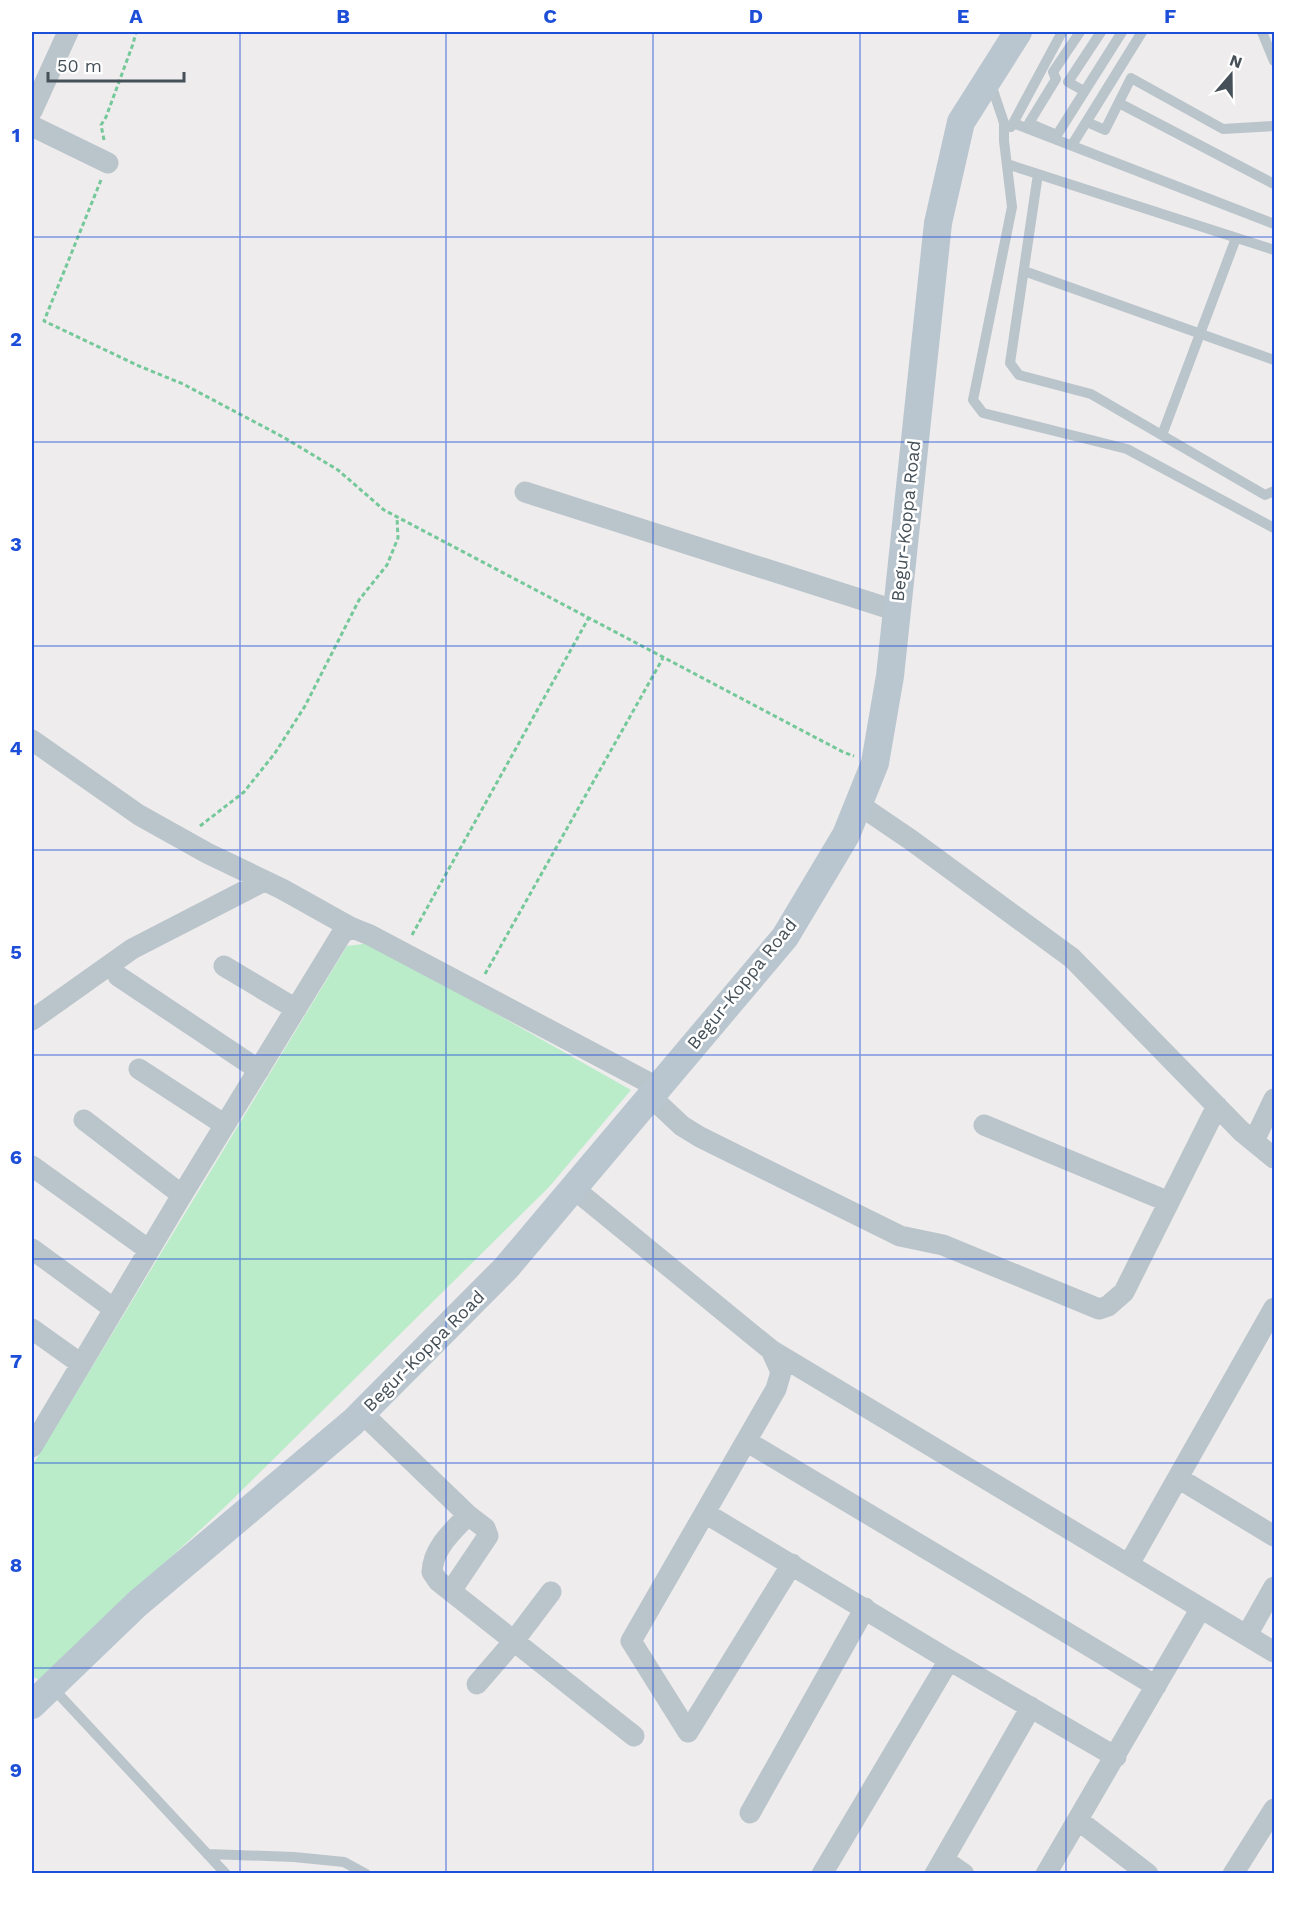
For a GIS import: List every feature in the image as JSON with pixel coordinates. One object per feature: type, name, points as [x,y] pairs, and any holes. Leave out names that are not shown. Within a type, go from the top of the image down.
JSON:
[{"type":"main road","name":"Begur-Koppa Road","points":[[41,1695],[137,1604],[362,1413],[506,1268],[785,937],[846,835],[874,762],[890,676],[938,223],[961,122],[1018,32]]},
{"type":"street","points":[[32,111],[68,32]]},
{"type":"street","points":[[32,126],[108,163]]},
{"type":"street","points":[[525,492],[897,611]]},
{"type":"street","points":[[32,740],[139,815],[207,853],[476,991],[654,1092],[682,1126],[700,1137],[900,1236],[943,1245],[1099,1309],[1108,1306],[1124,1292],[1217,1106]]},
{"type":"street","points":[[858,804],[1072,958],[1217,1106],[1275,1158]]},
{"type":"street","points":[[32,1020],[132,949],[264,881]]},
{"type":"street","points":[[32,1447],[40,1415],[81,1364],[258,1070],[341,936],[350,927]]},
{"type":"street","points":[[224,966],[296,1009]]},
{"type":"street","points":[[118,976],[258,1070]]},
{"type":"street","points":[[139,1070],[225,1125]]},
{"type":"street","points":[[1254,1141],[1275,1099]]},
{"type":"street","points":[[84,1120],[182,1195]]},
{"type":"street","points":[[984,1125],[1169,1202]]},
{"type":"street","points":[[32,1166],[149,1250]]},
{"type":"street","points":[[573,1188],[771,1350],[1275,1652]]},
{"type":"street","points":[[32,1249],[114,1309]]},
{"type":"street","points":[[1129,1564],[1275,1308]]},
{"type":"street","points":[[32,1329],[81,1364]]},
{"type":"street","points":[[771,1350],[781,1372],[776,1389],[631,1641],[688,1732],[792,1564]]},
{"type":"street","points":[[362,1413],[468,1515],[485,1528],[488,1536],[451,1590]]},
{"type":"street","points":[[746,1441],[1156,1686]]},
{"type":"street","points":[[1178,1478],[1275,1536]]},
{"type":"street","points":[[705,1513],[949,1660],[1116,1757]]},
{"type":"street","points":[[468,1515],[439,1547],[432,1563],[432,1572],[438,1581],[634,1736]]},
{"type":"street","points":[[1247,1635],[1275,1587]]},
{"type":"street","points":[[477,1684],[514,1641],[551,1592]]},
{"type":"street","points":[[750,1813],[865,1608]]},
{"type":"street","points":[[1046,1874],[1201,1608]]},
{"type":"street","points":[[822,1874],[949,1660]]},
{"type":"street","points":[[964,1874],[940,1867],[1031,1707]]},
{"type":"street","points":[[1233,1874],[1275,1809]]},
{"type":"street","points":[[1078,1820],[1143,1872]]},
{"type":"lane","points":[[1004,141],[1062,32]]},
{"type":"lane","points":[[1072,145],[1139,36],[1122,32],[1057,135],[1029,123],[1056,79],[1053,72],[1080,32]]},
{"type":"lane","points":[[1084,91],[1068,82],[1101,32]]},
{"type":"lane","points":[[1262,32],[1275,61]]},
{"type":"lane","points":[[989,78],[1004,123],[1012,207],[973,400],[983,413],[1127,449],[1275,528]]},
{"type":"lane","points":[[1087,122],[1105,130],[1131,78],[1222,129],[1275,126]]},
{"type":"lane","points":[[1119,103],[1275,183]]},
{"type":"lane","points":[[1013,123],[1275,224]]},
{"type":"lane","points":[[1007,164],[1275,250]]},
{"type":"lane","points":[[1038,174],[1010,363],[1019,375],[1091,393],[1265,495],[1275,491]]},
{"type":"lane","points":[[1162,435],[1236,238]]},
{"type":"lane","points":[[1024,271],[1275,360]]},
{"type":"lane","points":[[41,1695],[225,1874]]},
{"type":"lane","points":[[207,1854],[294,1857],[344,1862],[366,1874]]},
{"type":"path","points":[[136,32],[126,65],[101,125],[108,163],[44,321],[183,384],[283,437],[324,461],[384,510],[843,752],[874,762]]},
{"type":"path","points":[[182,839],[213,818],[244,792],[275,753],[305,706],[359,600],[387,565],[398,538],[398,517]]},
{"type":"path","points":[[403,952],[588,619]]},
{"type":"path","points":[[476,991],[663,658]]},
{"type":"green space","points":[[371,943],[631,1090],[549,1187],[227,1505],[39,1680],[32,1676],[32,1466],[347,946]]}]
